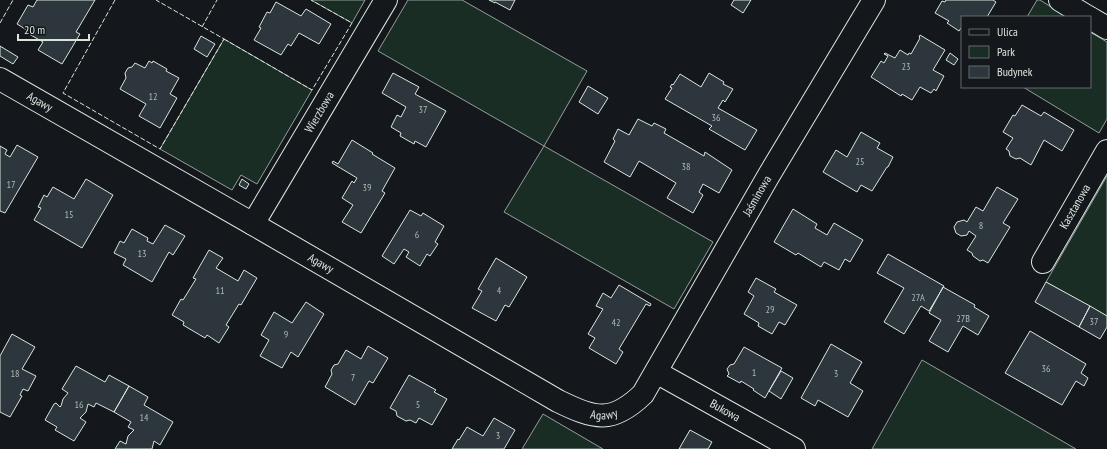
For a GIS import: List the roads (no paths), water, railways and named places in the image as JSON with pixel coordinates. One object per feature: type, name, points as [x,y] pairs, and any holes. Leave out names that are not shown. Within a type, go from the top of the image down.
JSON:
[{"type":"street","name":"Wierzbowa","points":[[253,224],[386,0]]},
{"type":"street","name":"Jaśminowa","points":[[643,394],[769,175],[874,0]]},
{"type":"street","points":[[1060,0],[1086,16]]},
{"type":"street","points":[[1091,19],[1107,28]]},
{"type":"street","name":"Agawy","points":[[0,78],[497,366],[574,409],[592,415],[608,416],[623,411],[643,394]]},
{"type":"street","name":"Kasztanowa","points":[[1043,262],[1107,151]]},
{"type":"street","name":"Bukowa","points":[[656,372],[794,449]]}]
